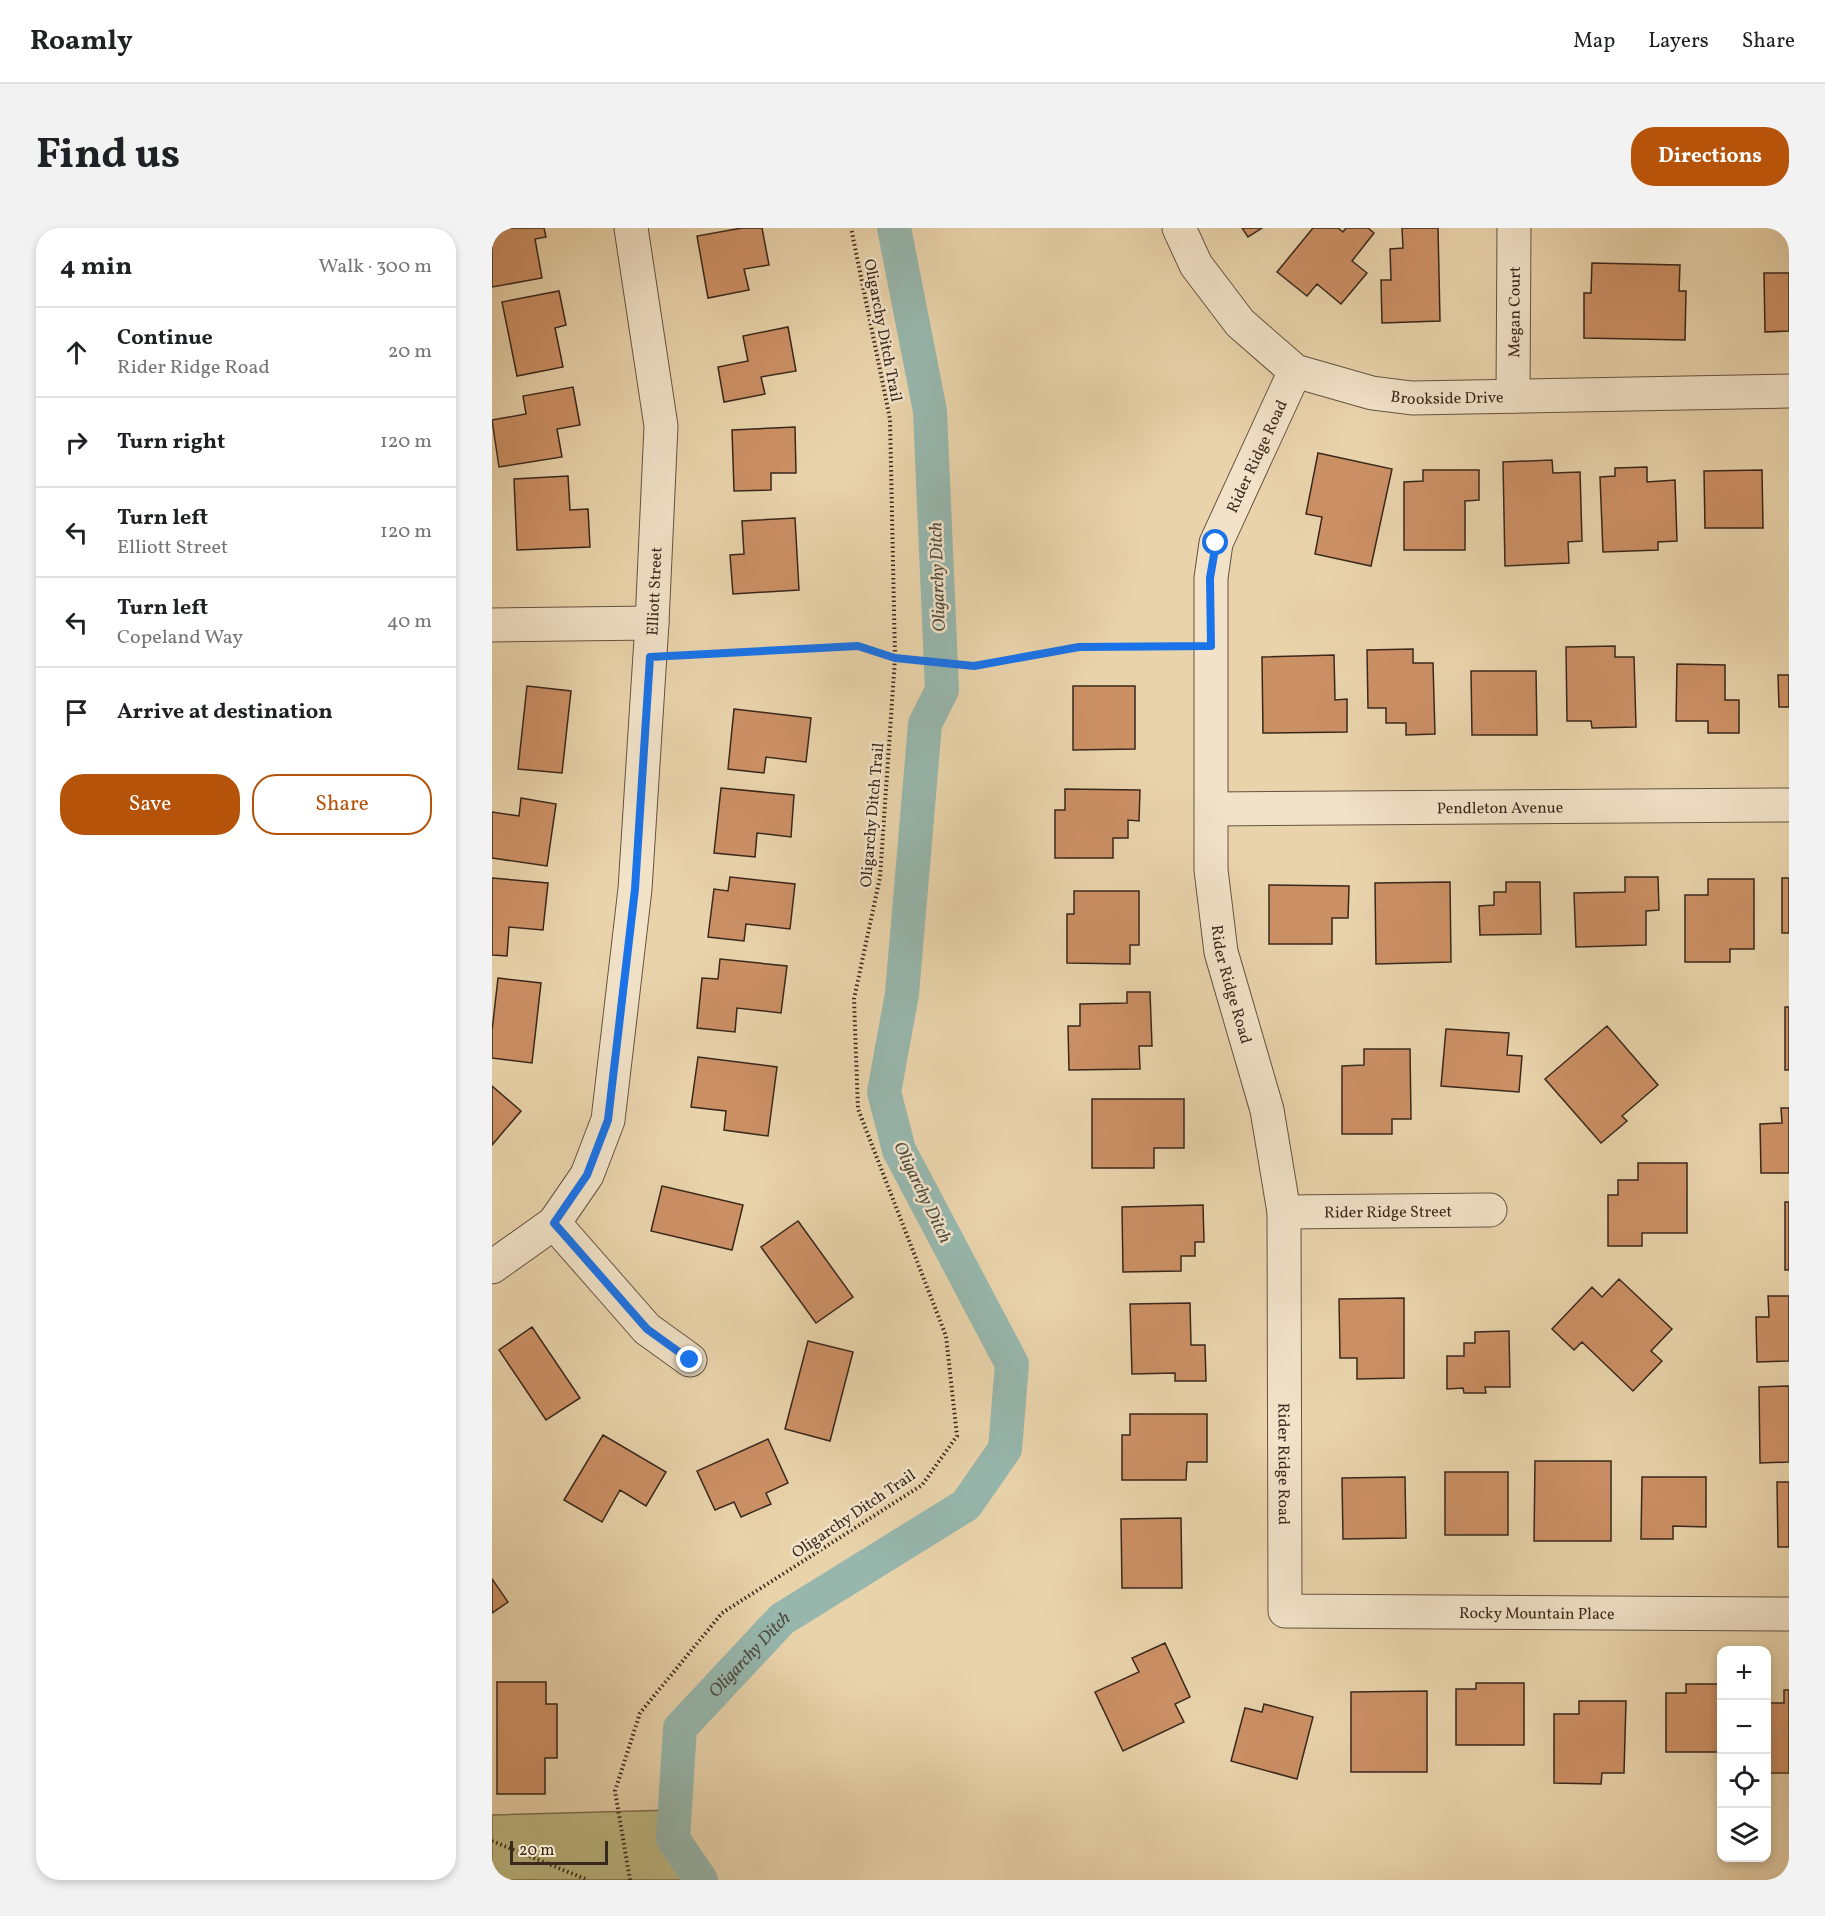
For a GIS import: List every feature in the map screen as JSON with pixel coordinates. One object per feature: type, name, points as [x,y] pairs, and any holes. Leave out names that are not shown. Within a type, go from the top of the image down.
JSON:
[{"type":"street","name":"Elliott Street","points":[[492,1267],[554,1223],[587,1175],[608,1120],[635,889],[652,623],[661,426],[631,228]]},
{"type":"street","name":"Brookside Drive","points":[[1179,228],[1196,265],[1240,323],[1295,371],[1372,393],[1412,398],[1789,391]]},
{"type":"street","name":"Megan Court","points":[[1513,396],[1514,228]]},
{"type":"street","name":"Rider Ridge Road","points":[[1285,1611],[1284,1212],[1267,1110],[1221,952],[1211,870],[1210,578],[1216,543],[1295,371]]},
{"type":"street","points":[[492,625],[652,623]]},
{"type":"street","name":"Pendleton Avenue","points":[[1212,809],[1789,806]]},
{"type":"street","name":"Rider Ridge Street","points":[[1284,1212],[1490,1210]]},
{"type":"street","points":[[554,1223],[647,1329],[690,1360]]},
{"type":"street","name":"Rocky Mountain Place","points":[[1285,1611],[1789,1614]]},
{"type":"path","name":"Oligarchy Ditch Trail","points":[[630,1880],[615,1791],[640,1713],[722,1613],[922,1485],[957,1436],[946,1336],[858,1109],[854,999],[880,877],[895,658],[890,419],[851,228]]},
{"type":"path","points":[[650,657],[858,646],[895,658],[974,666],[1079,647],[1211,646]]},
{"type":"path","points":[[492,1841],[588,1880]]},
{"type":"shaded area","points":[[674,1810],[673,1839],[701,1880],[492,1880],[492,1815]]},
{"type":"building","points":[[492,228],[544,228],[546,237],[535,239],[542,278],[492,287]]},
{"type":"building","points":[[742,228],[762,228],[769,265],[744,269],[749,290],[708,298],[697,236]]},
{"type":"building","points":[[1242,228],[1262,228],[1248,237]]},
{"type":"building","points":[[1313,228],[1338,228],[1343,232],[1346,228],[1368,228],[1374,233],[1352,261],[1367,273],[1341,304],[1317,284],[1307,296],[1277,272]]},
{"type":"building","points":[[1402,228],[1438,228],[1440,321],[1382,323],[1381,280],[1391,280],[1390,249],[1403,248]]},
{"type":"building","points":[[1592,263],[1680,265],[1679,291],[1686,291],[1685,340],[1584,338],[1584,293],[1591,293]]},
{"type":"building","points":[[1764,273],[1789,273],[1789,331],[1765,332]]},
{"type":"building","points":[[559,291],[566,325],[555,328],[563,367],[517,376],[502,302]]},
{"type":"building","points":[[788,327],[796,371],[761,377],[765,394],[724,402],[718,367],[748,361],[743,336]]},
{"type":"building","points":[[573,387],[580,425],[557,429],[562,457],[499,467],[492,420],[526,414],[523,396]]},
{"type":"building","points":[[795,427],[796,473],[771,473],[771,490],[734,491],[732,430]]},
{"type":"building","points":[[1318,453],[1392,469],[1371,566],[1315,554],[1322,517],[1306,514]]},
{"type":"building","points":[[1552,460],[1553,473],[1580,472],[1582,541],[1568,542],[1569,563],[1505,566],[1503,462]]},
{"type":"building","points":[[1647,467],[1647,482],[1675,480],[1677,541],[1658,542],[1658,550],[1603,552],[1600,477],[1615,476],[1615,468]]},
{"type":"building","points":[[1423,470],[1479,470],[1479,500],[1465,501],[1465,550],[1404,550],[1404,482],[1423,481]]},
{"type":"building","points":[[1762,470],[1763,528],[1705,528],[1704,471]]},
{"type":"building","points":[[568,476],[570,510],[588,509],[590,547],[517,550],[514,479]]},
{"type":"building","points":[[795,518],[799,590],[733,594],[730,555],[744,554],[742,521]]},
{"type":"building","points":[[1615,646],[1615,657],[1634,657],[1636,727],[1592,728],[1591,721],[1567,721],[1566,647]]},
{"type":"building","points":[[1413,649],[1413,663],[1433,663],[1435,734],[1406,735],[1406,723],[1386,723],[1386,708],[1368,708],[1367,650]]},
{"type":"building","points":[[1334,655],[1335,700],[1347,699],[1347,732],[1263,733],[1262,657]]},
{"type":"building","points":[[1677,664],[1725,665],[1725,700],[1739,700],[1739,733],[1708,733],[1708,721],[1676,721]]},
{"type":"building","points":[[1471,671],[1536,671],[1537,735],[1472,735]]},
{"type":"building","points":[[1778,675],[1789,675],[1789,707],[1779,707]]},
{"type":"building","points":[[527,686],[571,691],[562,773],[518,769]]},
{"type":"building","points":[[1073,686],[1135,686],[1135,749],[1073,750]]},
{"type":"building","points":[[734,709],[811,718],[806,762],[766,757],[764,773],[728,769]]},
{"type":"building","points":[[721,788],[794,795],[791,837],[757,833],[755,857],[714,853]]},
{"type":"building","points":[[1065,789],[1140,790],[1139,821],[1128,820],[1128,838],[1113,838],[1113,858],[1055,858],[1055,810],[1065,810]]},
{"type":"building","points":[[521,798],[556,804],[547,866],[492,858],[492,812],[519,816]]},
{"type":"building","points":[[730,877],[795,884],[790,929],[746,924],[744,941],[708,937],[714,889],[728,891]]},
{"type":"building","points":[[1625,877],[1658,877],[1659,910],[1646,911],[1646,945],[1576,947],[1574,893],[1625,892]]},
{"type":"building","points":[[492,878],[548,883],[543,930],[509,927],[507,956],[492,955]]},
{"type":"building","points":[[1782,878],[1789,878],[1789,933],[1782,933]]},
{"type":"building","points":[[1708,879],[1754,879],[1754,949],[1730,949],[1730,962],[1685,962],[1685,895],[1708,895]]},
{"type":"building","points":[[1450,882],[1451,962],[1376,964],[1375,883]]},
{"type":"building","points":[[1506,882],[1540,882],[1541,934],[1480,935],[1479,906],[1494,905],[1494,892],[1506,892]]},
{"type":"building","points":[[1269,885],[1349,886],[1348,918],[1332,918],[1332,944],[1269,944]]},
{"type":"building","points":[[1074,891],[1139,891],[1139,945],[1130,945],[1130,964],[1067,963],[1067,914],[1074,914]]},
{"type":"building","points":[[720,959],[787,966],[781,1013],[737,1008],[735,1032],[697,1028],[702,978],[718,979]]},
{"type":"building","points":[[498,978],[541,983],[532,1063],[492,1058],[492,1031]]},
{"type":"building","points":[[1127,992],[1150,992],[1152,1046],[1139,1046],[1140,1069],[1069,1070],[1068,1026],[1080,1026],[1080,1004],[1127,1003]]},
{"type":"building","points":[[1785,1007],[1789,1007],[1789,1070],[1785,1070]]},
{"type":"building","points":[[1607,1026],[1658,1085],[1622,1116],[1627,1121],[1601,1143],[1545,1079]]},
{"type":"building","points":[[1446,1029],[1509,1033],[1507,1055],[1522,1056],[1519,1092],[1441,1086]]},
{"type":"building","points":[[1364,1049],[1410,1049],[1411,1119],[1392,1119],[1392,1134],[1342,1134],[1342,1066],[1364,1065]]},
{"type":"building","points":[[698,1057],[777,1067],[768,1136],[724,1130],[726,1111],[691,1107]]},
{"type":"building","points":[[492,1086],[521,1111],[492,1145]]},
{"type":"building","points":[[1092,1099],[1184,1099],[1184,1148],[1154,1148],[1154,1168],[1092,1168]]},
{"type":"building","points":[[1781,1108],[1789,1108],[1789,1173],[1761,1173],[1760,1124],[1782,1123]]},
{"type":"building","points":[[1638,1163],[1687,1163],[1687,1233],[1642,1233],[1642,1246],[1608,1246],[1608,1195],[1618,1195],[1618,1180],[1638,1180]]},
{"type":"building","points":[[662,1186],[743,1205],[732,1250],[651,1231]]},
{"type":"building","points":[[1785,1202],[1789,1202],[1789,1270],[1785,1270]]},
{"type":"building","points":[[1203,1205],[1204,1242],[1195,1242],[1195,1256],[1181,1256],[1181,1271],[1123,1272],[1122,1207]]},
{"type":"building","points":[[798,1221],[853,1297],[816,1323],[761,1247]]},
{"type":"building","points":[[1619,1279],[1672,1329],[1651,1351],[1662,1361],[1633,1391],[1582,1342],[1574,1350],[1552,1329],[1592,1287],[1602,1297]]},
{"type":"building","points":[[1768,1296],[1789,1296],[1789,1361],[1757,1362],[1756,1317],[1769,1317]]},
{"type":"building","points":[[1404,1298],[1404,1378],[1357,1379],[1357,1358],[1340,1358],[1339,1299]]},
{"type":"building","points":[[1190,1303],[1191,1345],[1205,1345],[1206,1381],[1175,1381],[1175,1373],[1132,1374],[1130,1304]]},
{"type":"building","points":[[532,1327],[580,1398],[546,1420],[499,1350]]},
{"type":"building","points":[[1509,1331],[1510,1387],[1485,1387],[1486,1393],[1464,1393],[1463,1388],[1447,1389],[1447,1356],[1464,1356],[1464,1343],[1475,1343],[1475,1332]]},
{"type":"building","points":[[808,1341],[853,1352],[830,1441],[785,1429]]},
{"type":"building","points":[[1789,1386],[1789,1462],[1760,1463],[1759,1387]]},
{"type":"building","points":[[1130,1414],[1207,1414],[1207,1462],[1187,1462],[1186,1480],[1122,1480],[1122,1435],[1130,1435]]},
{"type":"building","points":[[603,1435],[666,1472],[646,1506],[620,1490],[602,1522],[564,1500]]},
{"type":"building","points":[[768,1439],[788,1483],[766,1493],[771,1504],[741,1517],[734,1502],[715,1510],[697,1471]]},
{"type":"building","points":[[1535,1461],[1611,1461],[1611,1541],[1534,1541]]},
{"type":"building","points":[[1445,1472],[1508,1472],[1508,1535],[1445,1535]]},
{"type":"building","points":[[1405,1477],[1406,1538],[1343,1539],[1342,1478]]},
{"type":"building","points":[[1642,1477],[1706,1477],[1706,1527],[1673,1526],[1673,1539],[1641,1539]]},
{"type":"building","points":[[1777,1482],[1789,1482],[1789,1547],[1778,1547]]},
{"type":"building","points":[[1181,1518],[1182,1588],[1122,1588],[1121,1519]]},
{"type":"building","points":[[492,1579],[508,1602],[492,1613]]},
{"type":"building","points":[[1165,1643],[1190,1697],[1175,1704],[1184,1722],[1123,1751],[1095,1692],[1139,1672],[1132,1658]]},
{"type":"building","points":[[497,1682],[546,1682],[546,1704],[557,1704],[557,1758],[545,1758],[545,1794],[497,1794]]},
{"type":"building","points":[[1476,1683],[1524,1683],[1524,1745],[1456,1745],[1456,1689],[1476,1689]]},
{"type":"building","points":[[1686,1684],[1717,1684],[1717,1752],[1666,1752],[1666,1693],[1686,1693]]},
{"type":"building","points":[[1784,1690],[1789,1690],[1789,1773],[1771,1773],[1771,1703],[1784,1703]]},
{"type":"building","points":[[1427,1691],[1427,1772],[1351,1772],[1351,1692]]},
{"type":"building","points":[[1579,1701],[1626,1701],[1624,1773],[1602,1773],[1601,1784],[1554,1783],[1554,1714],[1579,1714]]},
{"type":"building","points":[[1264,1704],[1313,1717],[1297,1779],[1231,1761],[1245,1708],[1262,1712]]},
{"type":"waterway","name":"Oligarchy Ditch","points":[[701,1880],[673,1839],[680,1728],[782,1619],[966,1505],[1005,1449],[1012,1364],[899,1150],[884,1092],[902,994],[925,724],[942,690],[930,411],[894,228]]},
{"type":"route","points":[[690,1360],[647,1329],[554,1223],[587,1175],[608,1120],[635,889],[650,657],[858,646],[895,658],[974,666],[1079,647],[1211,646],[1210,578],[1216,543]]}]
